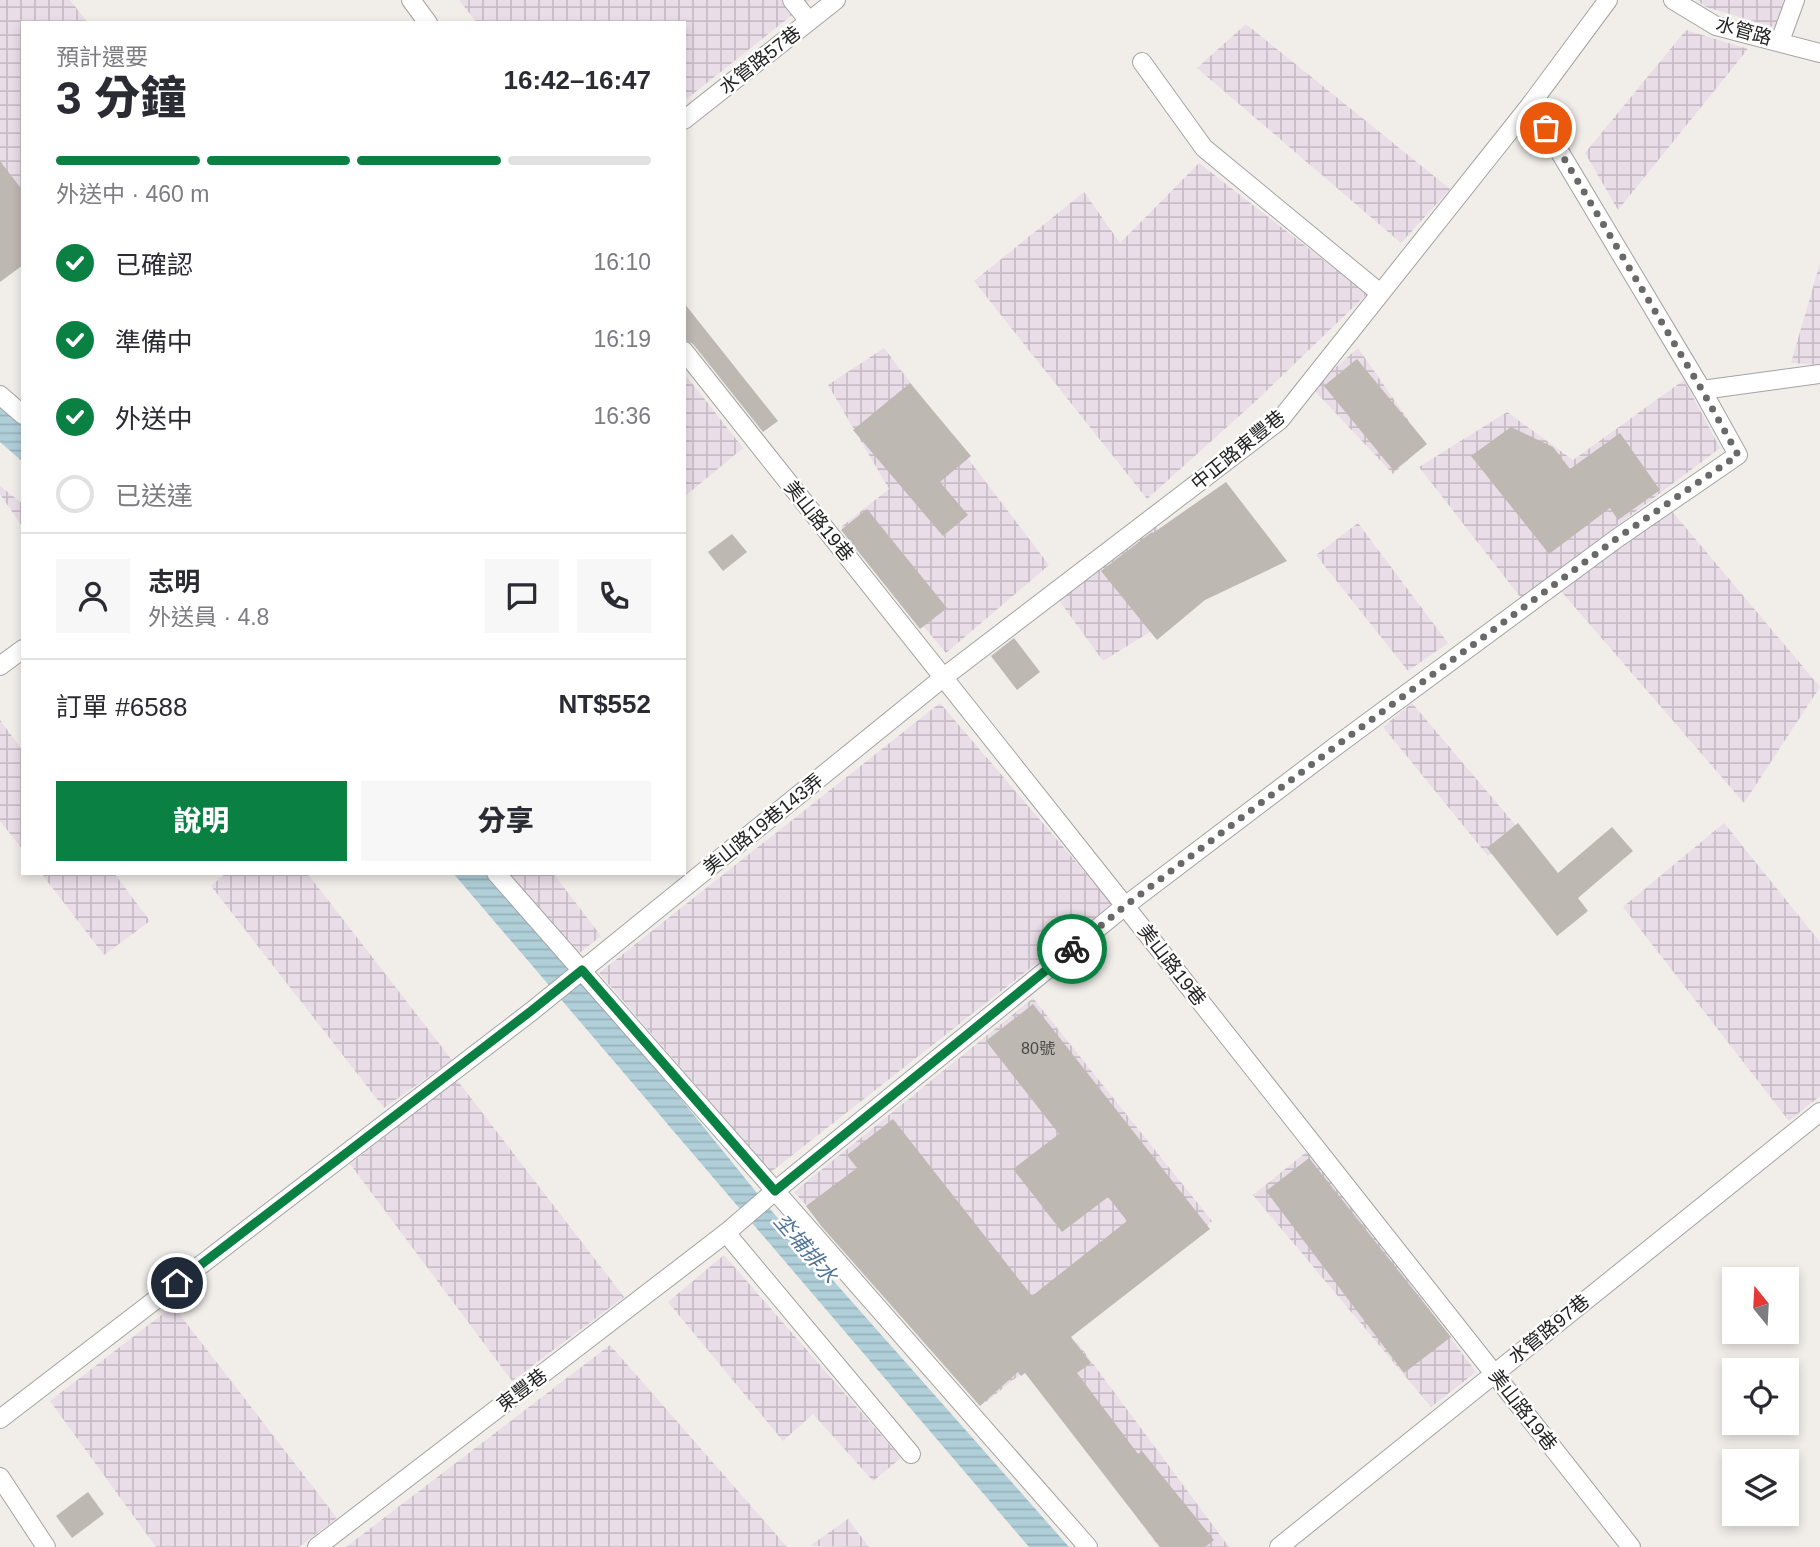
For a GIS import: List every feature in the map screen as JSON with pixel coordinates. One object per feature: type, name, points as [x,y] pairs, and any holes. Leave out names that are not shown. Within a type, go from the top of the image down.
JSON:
[{"type":"street","points":[[411,0],[427,21]]},
{"type":"street","points":[[792,0],[809,21]]},
{"type":"street","name":"水管路57巷","points":[[686,118],[836,0]]},
{"type":"street","name":"中正路東豐巷","points":[[944,677],[1280,420],[1531,104],[1608,0]]},
{"type":"street","name":"水管路","points":[[1673,0],[1716,26],[1820,53]]},
{"type":"street","points":[[1780,41],[1795,0]]},
{"type":"street","points":[[1142,62],[1204,148],[1380,293]]},
{"type":"street","points":[[775,1191],[1125,906],[1594,555],[1738,455],[1531,104]]},
{"type":"street","name":"美山路19巷","points":[[686,354],[1631,1547]]},
{"type":"street","points":[[1702,390],[1820,374]]},
{"type":"street","points":[[0,395],[21,413]]},
{"type":"street","points":[[0,666],[21,650]]},
{"type":"street","name":"美山路19巷143弄","points":[[0,1419],[531,1011],[944,677]]},
{"type":"street","points":[[498,875],[1088,1547]]},
{"type":"street","name":"水管路97巷","points":[[1279,1547],[1820,1112]]},
{"type":"street","name":"東豐巷","points":[[317,1547],[726,1233],[775,1191]]},
{"type":"street","points":[[726,1233],[911,1454]]},
{"type":"street","points":[[0,1477],[46,1547]]},
{"type":"shaded area","points":[[0,0],[70,0],[86,21],[21,21],[21,263],[0,279]]},
{"type":"shaded area","points":[[459,0],[811,0],[686,99],[686,21],[475,21]]},
{"type":"shaded area","points":[[1696,0],[1786,0],[1776,28],[1706,7]]},
{"type":"shaded area","points":[[1246,24],[1450,189],[1401,243],[1197,68]]},
{"type":"shaded area","points":[[1686,30],[1748,49],[1618,210],[1585,153]]},
{"type":"shaded area","points":[[1199,163],[1367,294],[1257,400],[1147,499],[974,281],[1084,192],[1120,243]]},
{"type":"shaded area","points":[[1820,263],[1820,365],[1791,363]]},
{"type":"shaded area","points":[[884,348],[1049,565],[946,653],[841,527],[889,489],[828,385]]},
{"type":"shaded area","points":[[1358,348],[1425,444],[1393,474],[1312,388]]},
{"type":"shaded area","points":[[686,376],[743,448],[686,495]]},
{"type":"shaded area","points":[[1684,380],[1720,448],[1521,598],[1419,467],[1507,412],[1573,460]]},
{"type":"shaded area","points":[[0,486],[21,502],[21,525],[0,494]]},
{"type":"shaded area","points":[[1671,510],[1820,687],[1744,803],[1560,590]]},
{"type":"shaded area","points":[[1358,523],[1448,643],[1408,671],[1316,555]]},
{"type":"shaded area","points":[[1154,524],[1208,596],[1103,661],[1058,599]]},
{"type":"shaded area","points":[[940,703],[1112,904],[771,1172],[599,973]]},
{"type":"shaded area","points":[[1412,703],[1518,828],[1488,856],[1383,727]]},
{"type":"shaded area","points":[[0,720],[21,748],[21,847],[0,821]]},
{"type":"shaded area","points":[[1724,823],[1820,942],[1820,1096],[1789,1121],[1623,907]]},
{"type":"shaded area","points":[[43,875],[116,875],[150,921],[104,955]]},
{"type":"shaded area","points":[[224,875],[309,875],[452,1060],[384,1108],[211,886]]},
{"type":"shaded area","points":[[508,875],[555,875],[601,936],[578,954]]},
{"type":"shaded area","points":[[1033,998],[1212,1221],[986,1402],[794,1192]]},
{"type":"shaded area","points":[[457,1080],[624,1297],[512,1381],[350,1164]]},
{"type":"shaded area","points":[[1310,1149],[1476,1372],[1431,1407],[1253,1195]]},
{"type":"shaded area","points":[[724,1255],[901,1458],[873,1481],[813,1414],[783,1441],[668,1302]]},
{"type":"shaded area","points":[[173,1306],[337,1518],[299,1547],[156,1547],[50,1401]]},
{"type":"shaded area","points":[[1077,1342],[1229,1547],[1159,1547],[1033,1378]]},
{"type":"shaded area","points":[[610,1345],[787,1547],[346,1547]]},
{"type":"shaded area","points":[[848,1519],[869,1547],[810,1546]]},
{"type":"water","points":[[0,400],[21,418],[21,460],[0,442]]},
{"type":"water","points":[[455,875],[496,875],[542,927],[769,1208],[1069,1547],[1029,1547]]},
{"type":"building","points":[[0,161],[21,188],[21,266],[0,282]]},
{"type":"building","points":[[686,306],[778,421],[763,432],[693,344],[686,341]]},
{"type":"building","points":[[1357,359],[1427,444],[1394,471],[1324,386]]},
{"type":"building","points":[[910,383],[971,456],[940,482],[968,515],[943,536],[853,430]]},
{"type":"building","points":[[1511,427],[1553,447],[1570,469],[1620,433],[1660,490],[1618,520],[1610,508],[1549,554],[1471,456]]},
{"type":"building","points":[[1226,482],[1287,561],[1205,600],[1157,640],[1101,571],[1152,532]]},
{"type":"building","points":[[867,509],[947,608],[920,629],[841,530]]},
{"type":"building","points":[[732,534],[747,552],[723,571],[708,552]]},
{"type":"building","points":[[1014,638],[1040,672],[1017,690],[991,656]]},
{"type":"building","points":[[1518,823],[1558,873],[1612,827],[1633,851],[1578,898],[1588,911],[1557,936],[1487,848]]},
{"type":"building","points":[[1033,1004],[1210,1229],[1071,1337],[1091,1363],[1077,1373],[1138,1454],[1142,1451],[1214,1540],[1205,1547],[1160,1547],[1025,1373],[1021,1376],[1018,1372],[980,1406],[806,1206],[857,1168],[847,1155],[893,1119],[1032,1296],[1127,1221],[1108,1197],[1062,1232],[1013,1169],[1059,1134],[986,1041]]},
{"type":"building","points":[[1309,1158],[1451,1337],[1404,1373],[1266,1191]]},
{"type":"building","points":[[88,1492],[104,1514],[72,1538],[56,1516]]},
{"type":"way so far","points":[[1072,949],[1336,746],[1616,539],[1738,455],[1546,128]]},
{"type":"route","points":[[177,1283],[582,970],[775,1191],[1072,949]]},
{"type":"water label","name":"坔埔排水","points":[[806,1248]]}]
